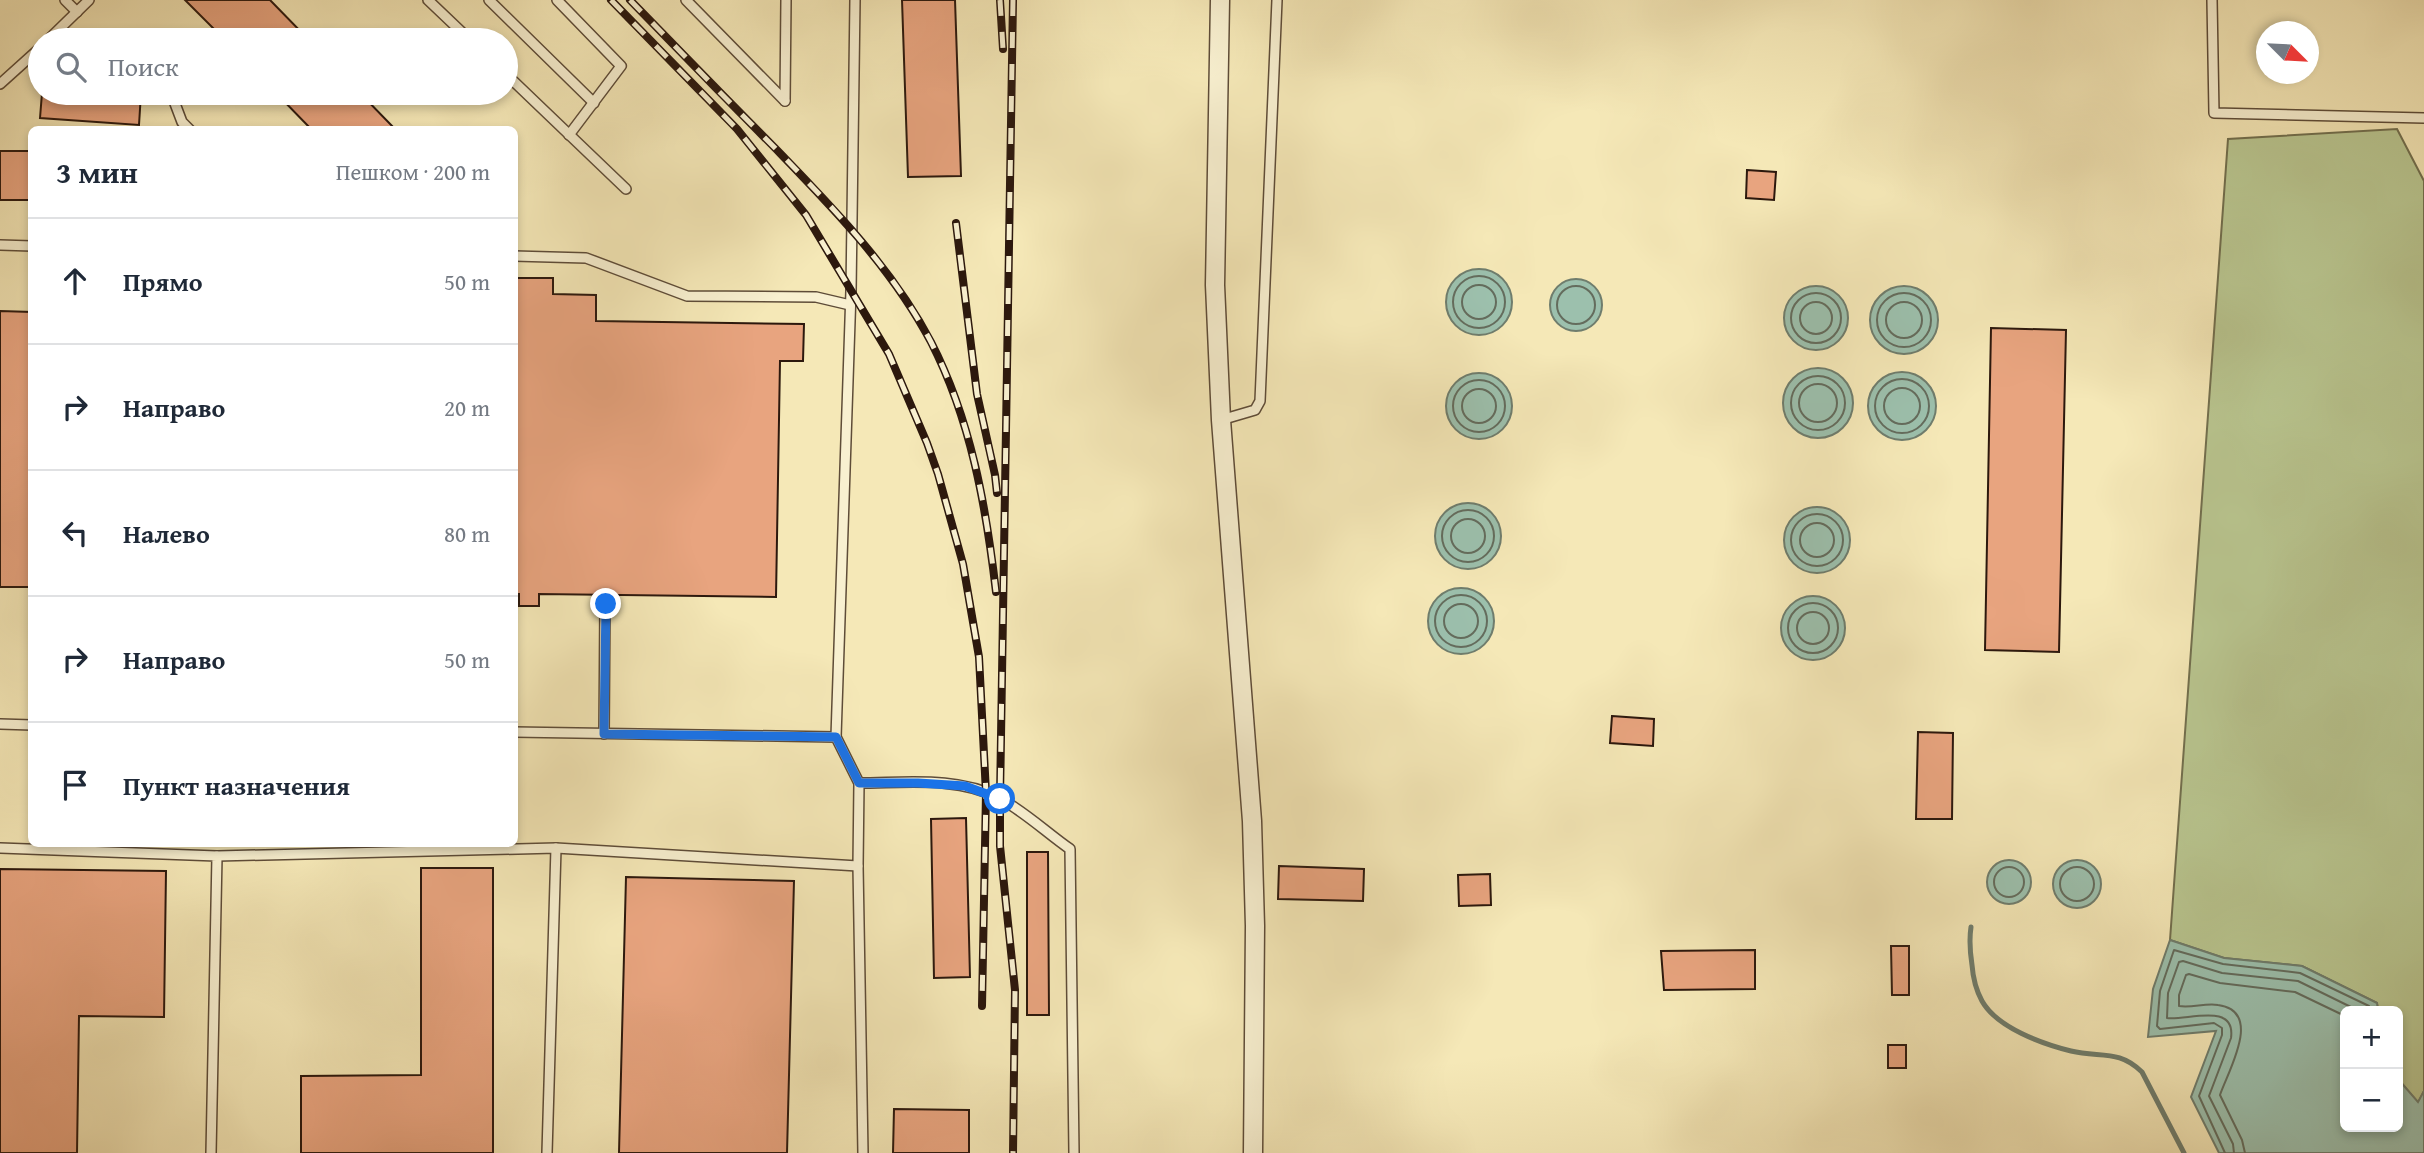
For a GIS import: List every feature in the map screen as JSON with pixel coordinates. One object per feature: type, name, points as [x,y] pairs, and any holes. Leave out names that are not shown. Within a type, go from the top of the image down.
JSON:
[{"type":"street","points":[[1220,0],[1215,285],[1221,420],[1252,821],[1255,926],[1253,1153]]},
{"type":"lane","points":[[65,0],[77,12]]},
{"type":"lane","points":[[60,28],[89,0]]},
{"type":"lane","points":[[428,0],[457,28]]},
{"type":"lane","points":[[489,0],[518,28]]},
{"type":"lane","points":[[557,0],[621,66],[569,135]]},
{"type":"lane","points":[[686,0],[785,101],[786,0]]},
{"type":"lane","points":[[855,0],[836,737],[859,783],[863,1153]]},
{"type":"lane","points":[[1221,420],[1255,410],[1260,401],[1277,0]]},
{"type":"lane","points":[[2212,0],[2214,113],[2424,118]]},
{"type":"lane","points":[[518,28],[594,103]]},
{"type":"lane","points":[[0,84],[28,59]]},
{"type":"lane","points":[[518,86],[626,189]]},
{"type":"lane","points":[[176,105],[186,126]]},
{"type":"lane","points":[[0,245],[28,246]]},
{"type":"lane","points":[[518,257],[586,258],[687,296],[816,297],[849,305]]},
{"type":"lane","points":[[604,734],[606,604]]},
{"type":"lane","points":[[0,724],[28,725]]},
{"type":"lane","points":[[518,732],[836,737]]},
{"type":"lane","points":[[859,783],[929,783],[975,788],[1000,799],[1070,849],[1074,1153]]},
{"type":"lane","points":[[0,848],[217,856],[556,848],[858,866]]},
{"type":"lane","points":[[547,1153],[556,848]]},
{"type":"lane","points":[[211,1153],[217,856]]},
{"type":"green space","points":[[2397,129],[2424,181],[2424,1091],[2418,1103],[2403,1085],[2403,1006],[2377,1006],[2377,1003],[2302,966],[2224,958],[2170,940],[2228,139]]},
{"type":"water","points":[[1479,269],[1502,279],[1512,302],[1502,325],[1479,335],[1456,325],[1446,302],[1456,279]]},
{"type":"water","points":[[1576,279],[1595,286],[1602,305],[1595,324],[1576,331],[1557,324],[1550,305],[1557,286]]},
{"type":"water","points":[[1810,286],[1822,286],[1839,295],[1846,306],[1846,330],[1839,341],[1822,350],[1810,350],[1798,345],[1789,336],[1784,324],[1784,312],[1789,300],[1798,291]]},
{"type":"water","points":[[1911,286],[1932,301],[1938,313],[1936,333],[1928,344],[1911,354],[1897,354],[1880,344],[1872,333],[1870,313],[1880,296],[1891,288]]},
{"type":"water","points":[[1818,368],[1837,374],[1847,384],[1853,403],[1847,422],[1837,432],[1818,438],[1799,432],[1789,422],[1783,403],[1789,384],[1799,374]]},
{"type":"water","points":[[1902,372],[1915,375],[1926,382],[1933,393],[1936,406],[1933,419],[1926,430],[1915,437],[1902,440],[1889,437],[1878,430],[1871,419],[1868,406],[1871,393],[1878,382],[1889,375]]},
{"type":"water","points":[[1472,373],[1486,373],[1498,378],[1507,387],[1512,406],[1510,419],[1503,430],[1486,439],[1472,439],[1460,434],[1451,425],[1446,413],[1446,399],[1451,387],[1460,378]]},
{"type":"water","points":[[1468,503],[1491,513],[1501,536],[1491,559],[1468,569],[1445,559],[1435,536],[1445,513]]},
{"type":"water","points":[[1817,507],[1830,510],[1840,517],[1847,527],[1850,540],[1847,553],[1840,563],[1830,570],[1817,573],[1804,570],[1794,563],[1787,553],[1784,540],[1787,527],[1794,517],[1804,510]]},
{"type":"water","points":[[1461,588],[1474,591],[1484,598],[1491,608],[1494,621],[1491,634],[1484,644],[1474,651],[1461,654],[1448,651],[1438,644],[1431,634],[1428,621],[1431,608],[1438,598],[1448,591]]},
{"type":"water","points":[[1813,596],[1831,602],[1839,610],[1845,628],[1839,646],[1831,654],[1813,660],[1795,654],[1787,646],[1781,628],[1787,610],[1795,602]]},
{"type":"water","points":[[2009,860],[2024,867],[2031,882],[2024,897],[2009,904],[1994,897],[1987,882],[1994,867]]},
{"type":"water","points":[[2077,860],[2094,867],[2101,884],[2094,901],[2077,908],[2060,901],[2053,884],[2060,867]]},
{"type":"water","points":[[2170,940],[2224,958],[2302,966],[2377,1003],[2377,1006],[2340,1006],[2340,1132],[2403,1132],[2403,1085],[2418,1102],[2424,1091],[2424,1153],[2219,1153],[2191,1097],[2216,1031],[2148,1037],[2153,989]]},
{"type":"building","points":[[185,0],[270,0],[297,28],[213,28]]},
{"type":"building","points":[[902,0],[955,0],[961,176],[908,177]]},
{"type":"building","points":[[41,105],[140,105],[139,125],[40,118]]},
{"type":"building","points":[[288,105],[372,105],[392,126],[308,126]]},
{"type":"building","points":[[0,151],[28,151],[28,200],[0,200]]},
{"type":"building","points":[[1747,170],[1776,172],[1774,200],[1746,198]]},
{"type":"building","points":[[518,278],[553,278],[553,294],[596,295],[596,321],[804,324],[803,361],[780,361],[776,597],[539,594],[539,606],[519,606]]},
{"type":"building","points":[[0,311],[28,312],[28,587],[0,587]]},
{"type":"building","points":[[1991,328],[2066,330],[2059,652],[1985,650]]},
{"type":"building","points":[[1612,716],[1654,719],[1653,746],[1610,743]]},
{"type":"building","points":[[1918,732],[1953,733],[1952,819],[1916,819]]},
{"type":"building","points":[[966,818],[970,977],[934,978],[931,819]]},
{"type":"building","points":[[1027,852],[1048,852],[1049,1015],[1027,1015]]},
{"type":"building","points":[[1279,866],[1364,869],[1363,901],[1278,899]]},
{"type":"building","points":[[421,868],[493,868],[493,1153],[301,1153],[301,1076],[421,1075]]},
{"type":"building","points":[[0,869],[166,871],[164,1017],[79,1016],[77,1153],[0,1153]]},
{"type":"building","points":[[1490,874],[1491,905],[1459,906],[1458,875]]},
{"type":"building","points":[[626,877],[794,881],[787,1153],[619,1153]]},
{"type":"building","points":[[1891,946],[1909,946],[1909,995],[1892,995]]},
{"type":"building","points":[[1755,950],[1755,989],[1664,990],[1661,951]]},
{"type":"building","points":[[1888,1045],[1906,1045],[1906,1068],[1888,1068]]},
{"type":"building","points":[[894,1109],[969,1110],[969,1153],[893,1153]]},
{"type":"waterway","points":[[1971,927],[1974,979],[1980,997],[1989,1011],[2009,1027],[2047,1044],[2081,1053],[2117,1057],[2134,1065],[2142,1072],[2184,1153]]},
{"type":"railway","points":[[611,0],[737,129],[806,215],[889,354],[927,443],[963,564],[979,657],[986,793],[982,1006]]},
{"type":"railway","points":[[630,0],[840,216],[880,264],[915,315],[945,372],[967,433],[982,496],[996,592]]},
{"type":"railway","points":[[1000,0],[1003,49]]},
{"type":"railway","points":[[1013,0],[1000,798],[1000,846],[1015,990],[1013,1153]]},
{"type":"railway","points":[[956,223],[977,394],[997,493]]},
{"type":"route","points":[[606,604],[604,734],[836,737],[859,783],[965,786],[1000,799]]}]
